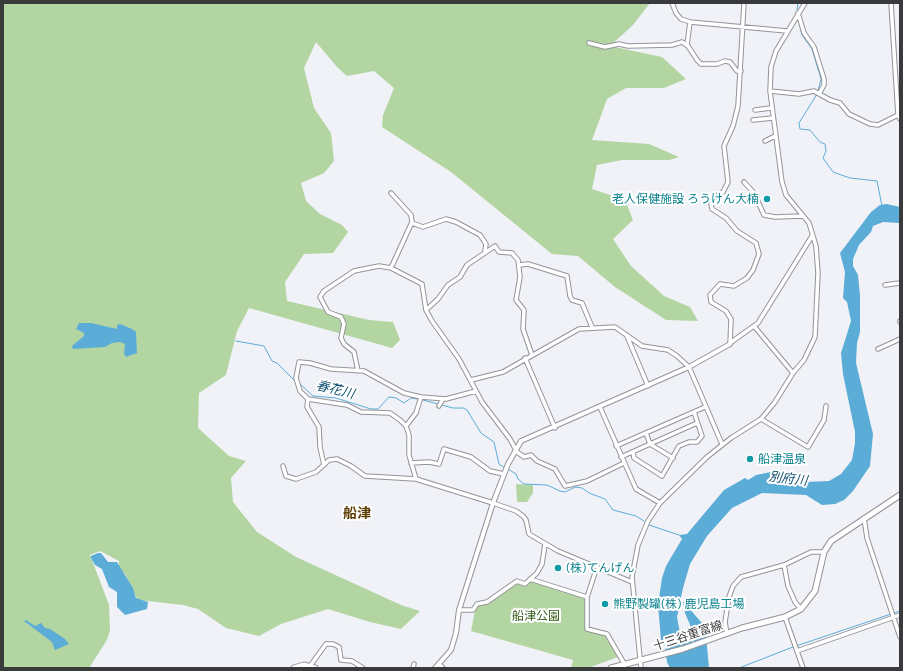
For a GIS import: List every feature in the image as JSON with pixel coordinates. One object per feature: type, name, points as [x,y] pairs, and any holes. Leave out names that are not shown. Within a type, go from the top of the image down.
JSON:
[{"type":"main road","name":"十三谷重富線","points":[[611,668],[662,655],[785,617],[801,609],[815,591],[824,552],[836,536],[900,495]]},
{"type":"main road","points":[[294,668],[300,665],[313,667]]},
{"type":"street","points":[[672,3],[676,13],[681,19],[690,22],[787,31]]},
{"type":"street","points":[[730,344],[731,319],[726,311],[711,302],[710,294],[720,284],[734,286],[747,278],[753,270],[759,254],[756,243],[737,231],[726,218],[712,209],[711,204],[714,198],[723,192],[728,182],[724,146],[736,119],[741,71],[744,3]]},
{"type":"street","points":[[641,668],[632,582],[632,568],[638,545],[652,512],[722,444],[761,419],[775,402],[810,349],[816,331],[818,274],[816,246],[812,236],[812,228],[786,194],[782,182],[770,91],[773,60],[787,31],[805,3]]},
{"type":"street","points":[[891,3],[898,115],[900,119]]},
{"type":"street","points":[[798,14],[804,33],[814,48],[824,79],[824,85],[817,93]]},
{"type":"street","points":[[687,45],[690,22]]},
{"type":"street","points":[[589,43],[605,47],[619,44],[628,46],[672,45],[682,42],[687,45],[701,64],[717,64],[725,61],[730,62],[736,71],[741,71]]},
{"type":"street","points":[[770,91],[799,94],[817,93],[840,103],[849,114],[870,124],[878,125],[898,115]]},
{"type":"street","points":[[755,110],[772,108]]},
{"type":"street","points":[[753,120],[773,118]]},
{"type":"street","points":[[766,141],[775,136]]},
{"type":"street","points":[[744,182],[754,193],[764,215],[775,217],[803,216]]},
{"type":"street","points":[[391,268],[412,223],[411,214],[392,193]]},
{"type":"street","points":[[412,223],[423,227],[446,219],[456,222],[480,235],[486,244],[485,250]]},
{"type":"street","points":[[435,668],[451,650],[456,633],[459,610],[493,503],[508,464],[515,449],[521,441],[555,428],[689,367],[730,344],[762,318],[812,236]]},
{"type":"street","points":[[426,310],[438,300],[448,285],[460,276],[467,265],[485,250],[495,246],[500,252],[512,253],[518,260],[519,265],[520,277],[516,300],[524,310],[522,329],[532,355]]},
{"type":"street","points":[[519,265],[528,264],[567,276],[570,296],[572,300],[582,304],[592,327]]},
{"type":"street","points":[[358,371],[354,352],[344,344],[342,338],[344,324],[341,317],[328,312],[320,296],[324,291],[354,271],[379,266],[391,268],[422,284],[426,310],[438,330],[459,359],[482,402],[501,426],[517,452],[524,457],[531,455],[537,461],[555,469],[565,486],[587,481],[624,464]]},
{"type":"street","points":[[886,285],[900,283]]},
{"type":"street","points":[[754,326],[793,373]]},
{"type":"street","points":[[471,380],[503,372],[525,358],[579,329],[592,327],[615,327],[642,346],[668,350],[678,356],[689,367],[722,444]]},
{"type":"street","points":[[626,335],[648,386]]},
{"type":"street","points":[[878,349],[879,347],[900,339]]},
{"type":"street","points":[[525,358],[555,428]]},
{"type":"street","points":[[416,479],[411,463],[409,435],[406,426],[390,413],[361,412],[347,405],[308,398],[300,391],[297,381],[299,362],[310,363],[332,369],[364,371],[404,393],[441,402],[476,391]]},
{"type":"street","points":[[406,426],[416,413],[421,397]]},
{"type":"street","points":[[308,398],[307,407],[319,427],[320,447],[324,465]]},
{"type":"street","points":[[761,419],[808,448],[824,420],[826,406]]},
{"type":"street","points":[[600,407],[636,489],[660,503]]},
{"type":"street","points":[[616,446],[705,407]]},
{"type":"street","points":[[633,452],[634,458],[662,476],[679,446],[689,442],[697,442],[702,436],[694,412]]},
{"type":"street","points":[[621,457],[697,423]]},
{"type":"street","points":[[646,433],[650,444],[672,458]]},
{"type":"street","points":[[411,463],[429,462],[439,464],[444,449],[471,457],[490,471],[505,473]]},
{"type":"street","points":[[283,466],[286,476],[296,479],[316,472],[329,460],[337,459],[351,466],[365,476],[416,479],[493,503],[516,511],[523,516],[526,520],[530,534],[545,544],[558,551],[632,582]]},
{"type":"street","points":[[864,518],[867,538],[900,637]]},
{"type":"street","points":[[459,610],[474,610],[477,604],[488,602],[517,581],[524,584],[537,573],[542,564],[545,544]]},
{"type":"street","points":[[726,634],[725,622],[732,586],[741,577],[784,565],[811,552],[824,552]]},
{"type":"street","points":[[784,565],[788,586],[795,602],[801,609]]},
{"type":"street","points":[[597,567],[587,597],[587,629],[607,634],[625,664]]},
{"type":"street","points":[[530,579],[587,597]]},
{"type":"street","points":[[797,650],[893,616],[900,615]]},
{"type":"street","points":[[785,617],[803,668]]},
{"type":"street","points":[[313,667],[326,644],[333,644],[339,647],[341,660],[352,661],[364,668]]},
{"type":"street","points":[[438,664],[443,668]]},
{"type":"green space","points":[[3,3],[650,3],[633,25],[610,46],[662,57],[686,79],[664,88],[626,88],[607,99],[592,140],[649,144],[679,157],[669,160],[622,160],[597,165],[592,189],[625,200],[633,220],[613,239],[631,266],[664,296],[690,307],[698,321],[666,320],[615,287],[578,256],[552,254],[451,172],[382,127],[383,115],[394,88],[374,71],[347,76],[338,68],[316,42],[304,68],[314,108],[331,133],[334,161],[324,173],[301,183],[306,201],[320,214],[342,225],[348,232],[333,253],[304,254],[285,282],[287,301],[369,320],[393,322],[400,340],[392,348],[249,308],[237,331],[226,375],[199,393],[198,428],[229,456],[246,461],[231,478],[233,502],[257,532],[296,557],[401,605],[420,611],[401,629],[370,622],[328,609],[281,624],[259,636],[226,628],[198,609],[183,605],[138,600],[125,574],[119,568],[119,561],[100,551],[90,555],[109,605],[110,630],[107,640],[89,668],[3,668]]},
{"type":"green space","points":[[516,484],[533,485],[533,493],[527,502],[517,502]]},
{"type":"green space","name":"船津公園","points":[[530,580],[586,599],[586,630],[606,635],[618,657],[588,668],[571,668],[573,660],[471,631],[477,605],[488,603],[517,582],[525,585]]},
{"type":"water","name":"別府川","points":[[887,204],[900,207],[900,223],[883,222],[873,226],[871,232],[859,245],[853,259],[853,266],[858,275],[860,296],[860,332],[857,343],[856,363],[873,434],[870,466],[853,491],[844,500],[835,504],[822,505],[806,495],[762,493],[732,508],[707,536],[690,564],[677,617],[682,644],[687,641],[687,626],[695,651],[691,627],[685,613],[683,601],[700,621],[705,624],[709,668],[670,668],[667,662],[665,646],[661,640],[658,605],[662,578],[666,566],[682,539],[679,535],[687,534],[724,490],[745,478],[748,480],[756,475],[771,472],[791,473],[805,482],[829,481],[841,474],[852,460],[855,432],[843,374],[841,353],[851,321],[847,302],[843,298],[845,272],[840,253],[871,212],[880,205]]},
{"type":"water","points":[[79,323],[91,323],[117,329],[117,325],[120,324],[132,329],[136,332],[137,353],[126,357],[124,354],[125,344],[120,342],[112,343],[105,347],[73,349],[72,346],[84,336],[84,333],[76,329]]},
{"type":"water","points":[[101,553],[108,562],[117,562],[133,588],[136,598],[148,602],[147,609],[125,615],[117,607],[117,592],[109,587],[102,569],[95,565],[91,558],[91,556]]},
{"type":"water","points":[[26,620],[35,626],[41,623],[45,628],[50,629],[65,639],[69,644],[55,650],[52,642],[24,621]]},
{"type":"waterway","points":[[797,10],[798,3]]},
{"type":"waterway","points":[[800,26],[802,35],[812,49],[821,79],[818,91]]},
{"type":"waterway","points":[[817,94],[799,123],[800,129],[810,130],[820,142],[825,144],[826,151],[823,158],[833,172],[850,178],[877,181],[882,206]]},
{"type":"waterway","name":"春花川","points":[[236,341],[264,346],[272,361],[277,363],[297,383]]},
{"type":"waterway","name":"春花川","points":[[300,384],[313,396],[336,398],[371,409],[378,409],[389,397],[396,398],[404,403],[411,398],[417,399]]},
{"type":"waterway","name":"春花川","points":[[423,400],[467,410],[481,433],[494,442],[499,464],[505,468]]},
{"type":"waterway","name":"春花川","points":[[508,469],[516,474],[518,479],[524,484],[547,485],[565,492],[575,487],[582,488],[589,493],[605,499],[613,510],[636,516],[644,521]]},
{"type":"waterway","name":"春花川","points":[[649,525],[679,535]]},
{"type":"waterway","points":[[796,646],[900,611]]},
{"type":"waterway","points":[[739,668],[793,647]]},
{"type":"place","name":"老人保健施設 ろうけん大楠","points":[[767,199]]},
{"type":"place","name":"船津温泉","points":[[750,459]]},
{"type":"place","name":"(株)てんげん","points":[[558,568]]},
{"type":"place","name":"熊野製罐(株) 鹿児島工場","points":[[605,604]]},
{"type":"district","name":"船津","points":[[357,514]]}]
